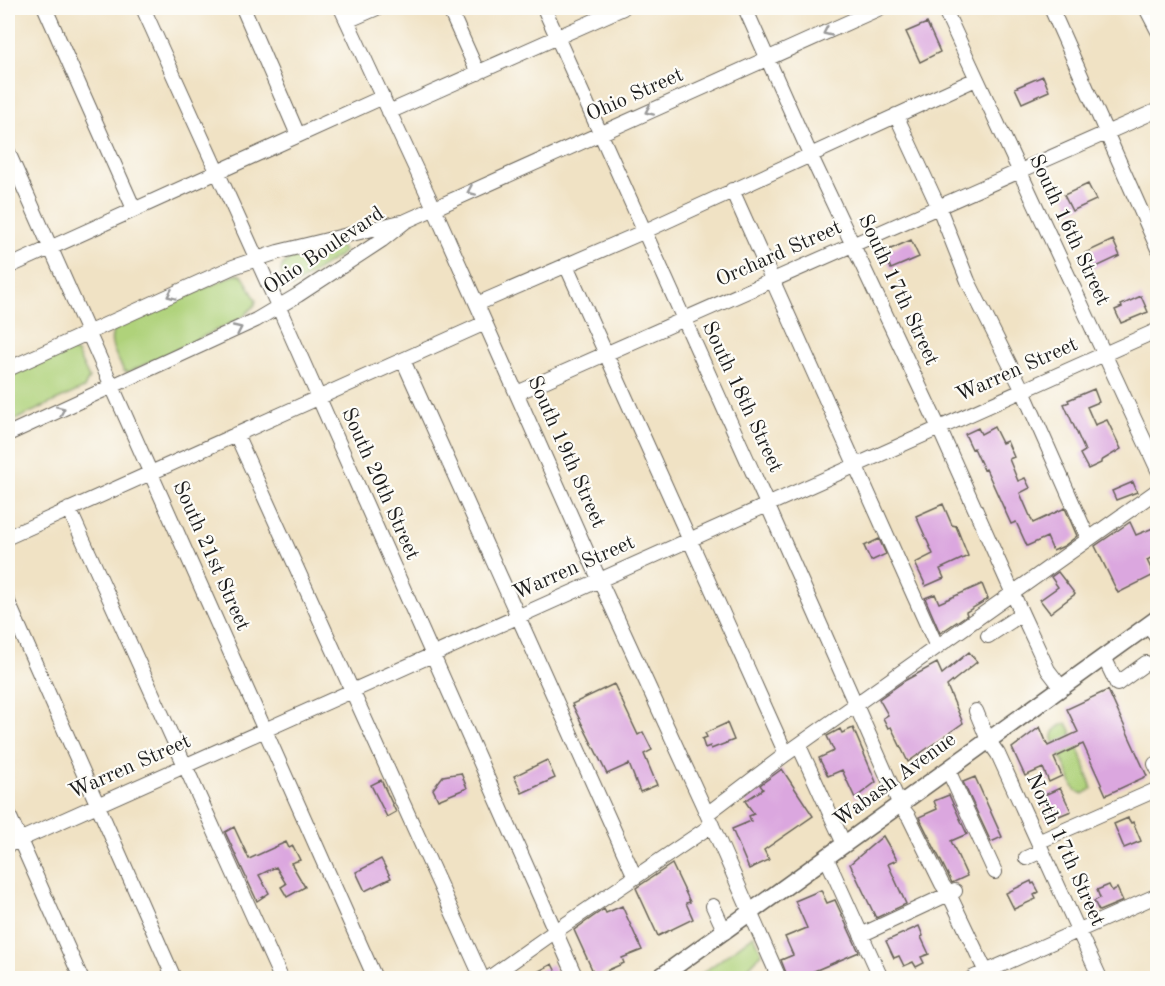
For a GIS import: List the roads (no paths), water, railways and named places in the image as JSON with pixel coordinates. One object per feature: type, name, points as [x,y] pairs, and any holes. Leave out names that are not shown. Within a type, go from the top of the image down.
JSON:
[{"type":"main road","name":"Wabash Avenue","points":[[661,978],[1061,687],[1104,657],[1154,628]]},
{"type":"street","points":[[45,8],[134,209]]},
{"type":"street","name":"South 20th Street","points":[[143,8],[257,258],[576,978]]},
{"type":"street","points":[[243,8],[298,135]]},
{"type":"street","name":"South 19th Street","points":[[341,8],[434,208],[599,579],[752,913],[779,978]]},
{"type":"street","points":[[347,21],[377,8]]},
{"type":"street","points":[[449,8],[478,73]]},
{"type":"street","name":"South 18th Street","points":[[544,8],[900,805],[909,817],[942,884],[953,892],[986,972]]},
{"type":"street","points":[[389,112],[622,8]]},
{"type":"street","name":"South 17th Street","points":[[745,8],[810,154],[939,428],[1012,593],[1048,670],[1061,687]]},
{"type":"street","name":"Ohio Street","points":[[406,221],[880,8]]},
{"type":"street","name":"South 16th Street","points":[[944,8],[1158,470]]},
{"type":"street","points":[[1051,8],[1158,249]]},
{"type":"street","points":[[1146,8],[1158,32]]},
{"type":"street","points":[[477,304],[644,232],[976,79]]},
{"type":"street","points":[[8,267],[382,97]]},
{"type":"street","name":"Orchard Street","points":[[517,393],[1158,110]]},
{"type":"street","points":[[896,115],[939,208],[968,281],[1023,391],[1088,538]]},
{"type":"street","name":"South 21st Street","points":[[8,152],[375,978]]},
{"type":"street","points":[[732,190],[937,647]]},
{"type":"street","name":"Ohio Boulevard","points":[[8,369],[257,258],[406,221]]},
{"type":"street","name":"Ohio Boulevard","points":[[8,434],[256,321],[382,240],[406,221]]},
{"type":"street","points":[[566,265],[786,754]]},
{"type":"street","points":[[8,537],[485,323]]},
{"type":"street","name":"Warren Street","points":[[13,842],[1158,330]]},
{"type":"street","points":[[403,360],[635,877]]},
{"type":"street","points":[[236,435],[482,978]]},
{"type":"street","points":[[489,978],[635,877],[685,849],[710,820],[786,754],[1158,490]]},
{"type":"street","points":[[69,509],[281,978]]},
{"type":"street","points":[[8,602],[174,978]]},
{"type":"street","points":[[988,636],[1022,614]]},
{"type":"street","points":[[1104,657],[1117,684],[1146,663]]},
{"type":"street","name":"North 17th Street","points":[[976,711],[988,740],[998,754],[1100,978]]},
{"type":"street","points":[[799,746],[844,844]]},
{"type":"street","points":[[1158,763],[1155,764],[1158,770]]},
{"type":"street","points":[[948,770],[995,872]]},
{"type":"street","points":[[1026,858],[1040,846],[1158,789]]},
{"type":"street","points":[[8,813],[13,842],[81,978]]},
{"type":"street","points":[[826,857],[881,978]]},
{"type":"street","points":[[861,935],[953,892]]},
{"type":"street","points":[[972,978],[1158,895]]},
{"type":"street","points":[[713,906],[725,932]]}]
